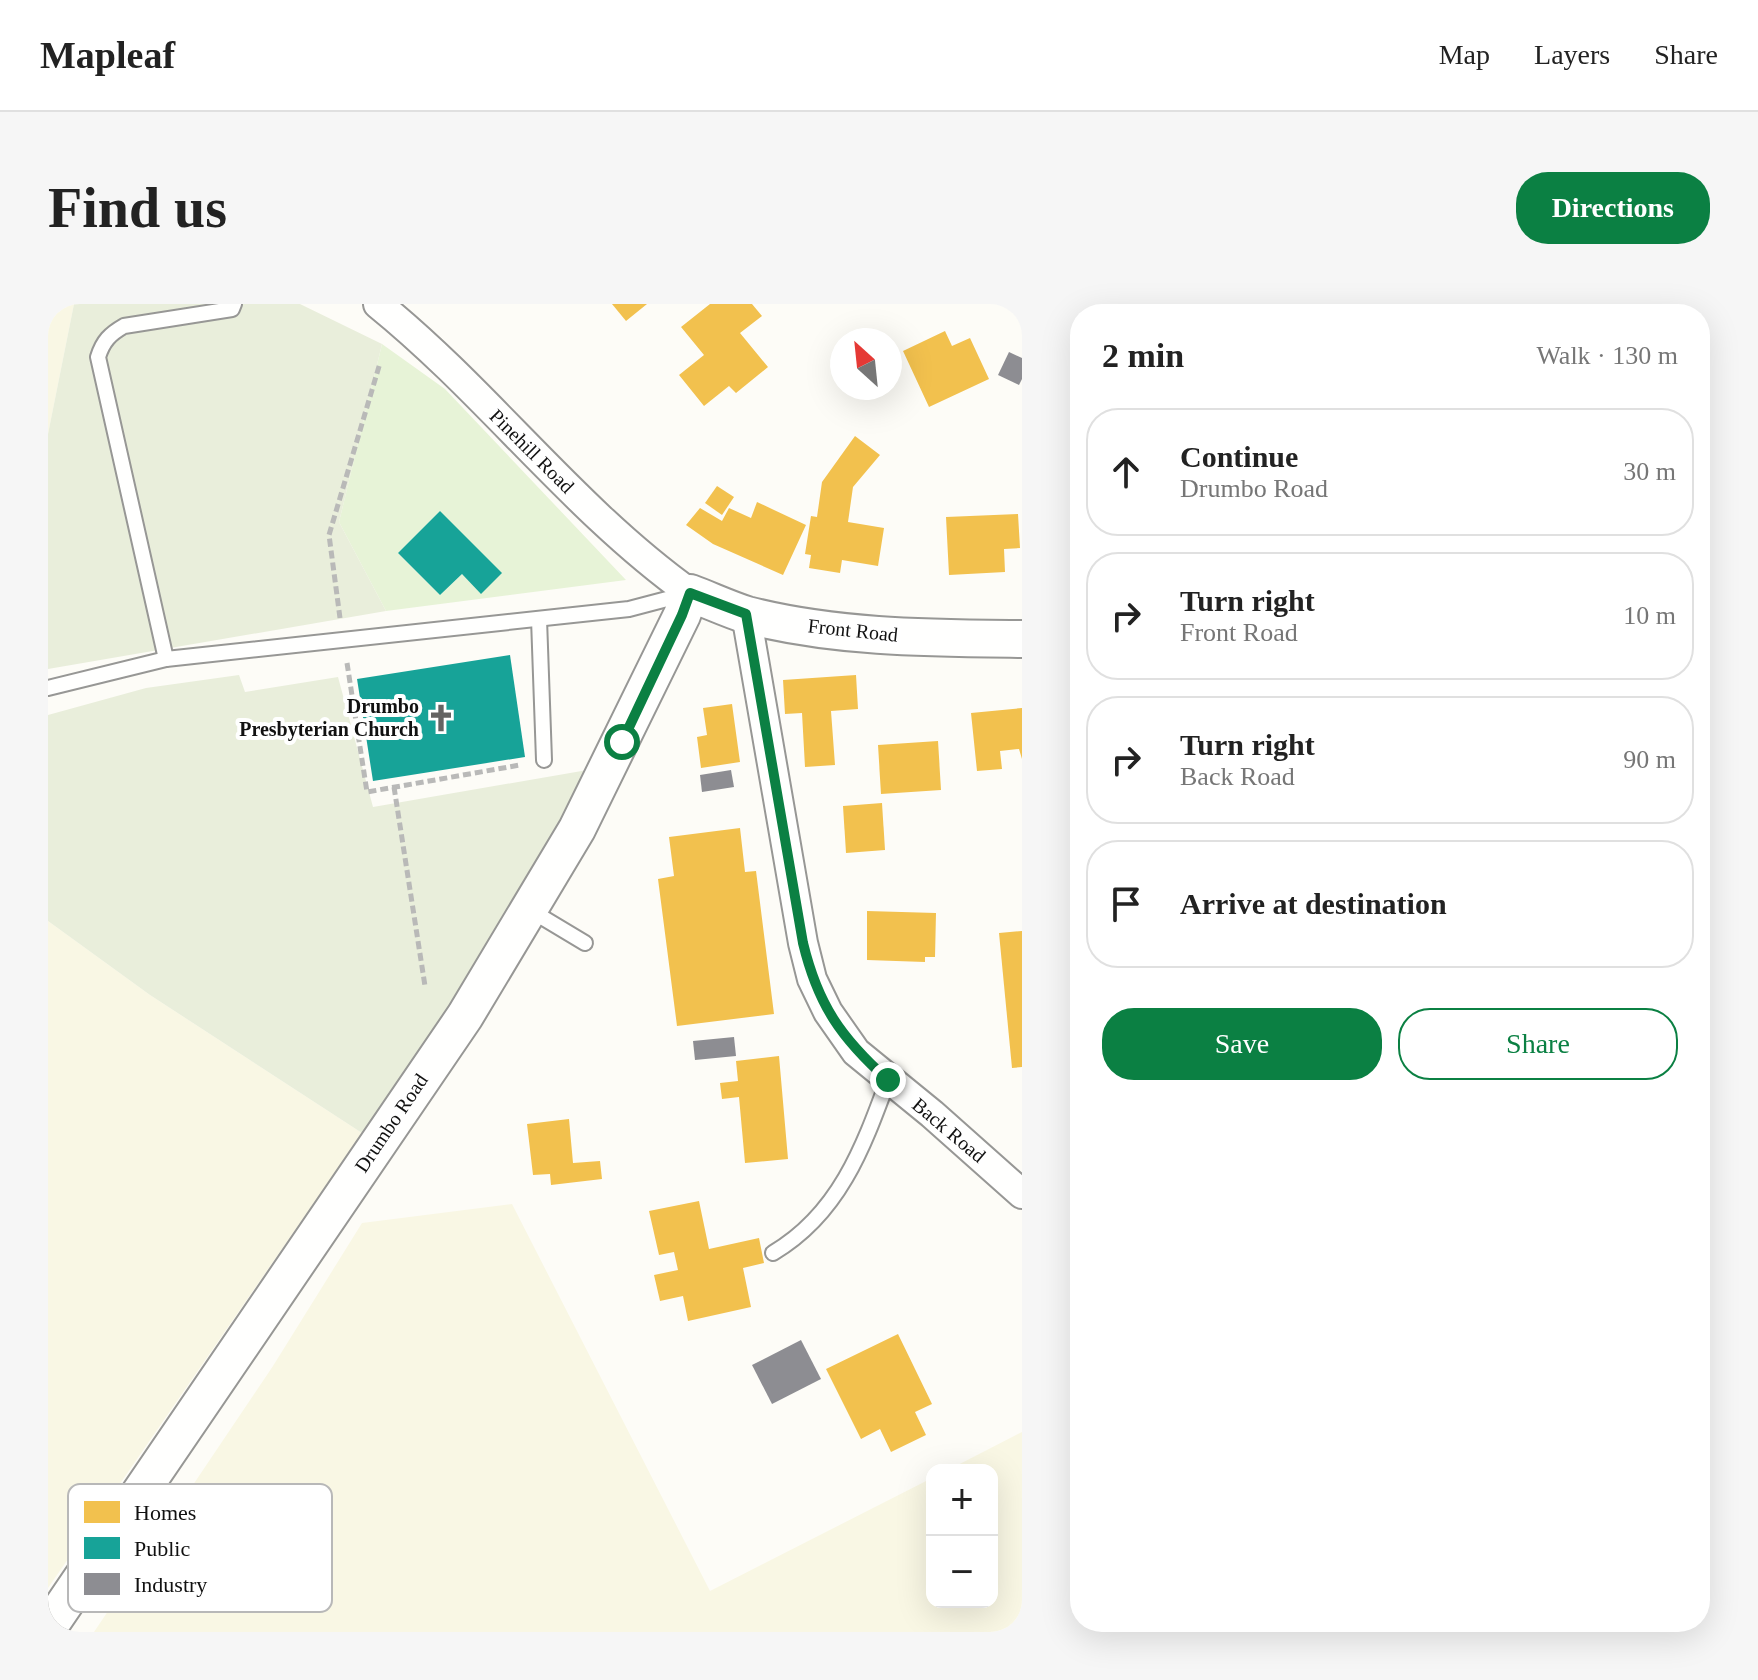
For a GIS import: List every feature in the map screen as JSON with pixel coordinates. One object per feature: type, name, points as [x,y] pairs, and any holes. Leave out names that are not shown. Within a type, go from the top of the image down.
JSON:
[{"type":"street","name":"Pinehill Road","points":[[378,304],[417,336],[591,511],[662,573],[690,593]]},
{"type":"street","name":"Front Road","points":[[690,593],[746,614],[818,629],[939,638],[1022,639]]},
{"type":"street","name":"Drumbo Road","points":[[146,1484],[465,1016],[577,829],[622,742],[690,593]]},
{"type":"street","name":"Back Road","points":[[746,614],[803,943],[812,979],[828,1012],[856,1052],[1022,1194]]},
{"type":"street","name":"Drumbo Road","points":[[48,1628],[68,1599]]},
{"type":"lane","points":[[166,659],[98,357],[111,333],[124,326],[232,309],[234,304]]},
{"type":"lane","points":[[48,688],[166,659],[629,609],[690,593]]},
{"type":"lane","points":[[539,619],[544,760]]},
{"type":"lane","points":[[529,910],[585,943]]},
{"type":"lane","points":[[773,1253],[806,1230],[846,1180],[862,1150],[888,1080]]},
{"type":"path","points":[[394,787],[425,986]]},
{"type":"shaded area","points":[[48,304],[74,304],[48,434]]},
{"type":"shaded area","points":[[48,921],[150,995],[362,1133],[120,1484],[68,1484],[68,1559],[48,1588]]},
{"type":"shaded area","points":[[512,1204],[710,1591],[926,1481],[926,1608],[998,1608],[998,1464],[960,1464],[1022,1432],[1022,1632],[94,1632],[107,1612],[332,1612],[332,1484],[194,1484],[273,1366],[362,1223]]},
{"type":"green space","points":[[74,304],[300,304],[382,344],[339,522],[386,611],[48,669],[48,434]]},
{"type":"green space","points":[[382,344],[445,389],[626,580],[386,611],[339,522]],"holes":[[[440,511],[481,593],[462,574],[440,595],[398,553]]]},
{"type":"green space","points":[[239,675],[245,692],[338,677],[373,807],[599,768],[506,940],[362,1133],[150,995],[48,921],[48,715],[146,688]]},
{"type":"building: Homes","points":[[612,304],[647,304],[626,321]]},
{"type":"building: Homes","points":[[710,304],[752,304],[762,316],[740,333],[768,367],[736,393],[729,386],[704,406],[679,375],[704,355],[681,327]]},
{"type":"building: Homes","points":[[945,331],[952,346],[970,338],[989,379],[929,407],[903,351]]},
{"type":"building: Homes","points":[[855,436],[880,455],[853,487],[848,522],[884,528],[878,566],[842,560],[840,573],[809,568],[811,555],[805,554],[811,516],[817,517],[822,482]]},
{"type":"building: Homes","points":[[717,486],[734,497],[722,515],[705,503]]},
{"type":"building: Homes","points":[[757,502],[806,525],[783,575],[713,544],[686,525],[700,508],[722,521],[729,508],[751,518]]},
{"type":"building: Homes","points":[[1018,514],[1020,548],[1004,549],[1005,572],[949,575],[946,517]]},
{"type":"building: Homes","points":[[856,675],[858,709],[831,711],[835,765],[805,767],[802,713],[785,714],[783,680]]},
{"type":"building: Homes","points":[[732,704],[740,762],[701,768],[697,737],[707,735],[703,708]]},
{"type":"building: Homes","points":[[1022,708],[1022,759],[1019,749],[1000,751],[1002,769],[977,771],[971,713]]},
{"type":"building: Homes","points":[[938,741],[941,790],[881,794],[878,745]]},
{"type":"building: Homes","points":[[882,803],[885,850],[846,853],[843,806]]},
{"type":"building: Homes","points":[[740,828],[745,872],[756,871],[774,1014],[677,1026],[658,879],[674,876],[669,837]]},
{"type":"building: Homes","points":[[867,911],[936,913],[935,957],[925,957],[925,962],[867,960]]},
{"type":"building: Homes","points":[[1022,931],[1022,1067],[1012,1068],[999,933]]},
{"type":"building: Homes","points":[[779,1056],[788,1159],[745,1163],[739,1097],[722,1099],[720,1083],[738,1081],[736,1061]]},
{"type":"building: Homes","points":[[569,1119],[573,1163],[600,1161],[602,1179],[551,1185],[550,1174],[533,1175],[527,1124]]},
{"type":"building: Homes","points":[[699,1201],[709,1249],[759,1238],[764,1263],[743,1268],[751,1307],[688,1321],[683,1296],[660,1301],[654,1275],[678,1270],[674,1252],[659,1255],[649,1211]]},
{"type":"building: Homes","points":[[898,1334],[932,1404],[915,1412],[926,1435],[891,1452],[880,1429],[861,1439],[826,1369]]},
{"type":"building: Public","points":[[440,511],[502,573],[481,594],[462,574],[440,595],[398,553]]},
{"type":"building: Public","name":"Drumbo Presbyterian Church","points":[[510,655],[525,757],[373,781],[357,679]]},
{"type":"building: Industry","points":[[1009,352],[1022,358],[1019,385],[998,375]]},
{"type":"building: Industry","points":[[731,770],[734,787],[702,792],[700,775]]},
{"type":"building: Industry","points":[[734,1037],[736,1056],[695,1060],[693,1041]]},
{"type":"building: Industry","points":[[801,1340],[821,1379],[772,1404],[752,1365]]},
{"type":"place","name":"Drumbo Presbyterian Church","points":[[441,718]]},
{"type":"route","points":[[622,742],[690,593],[746,614],[803,943],[812,979],[828,1012],[856,1052],[888,1080]]}]
